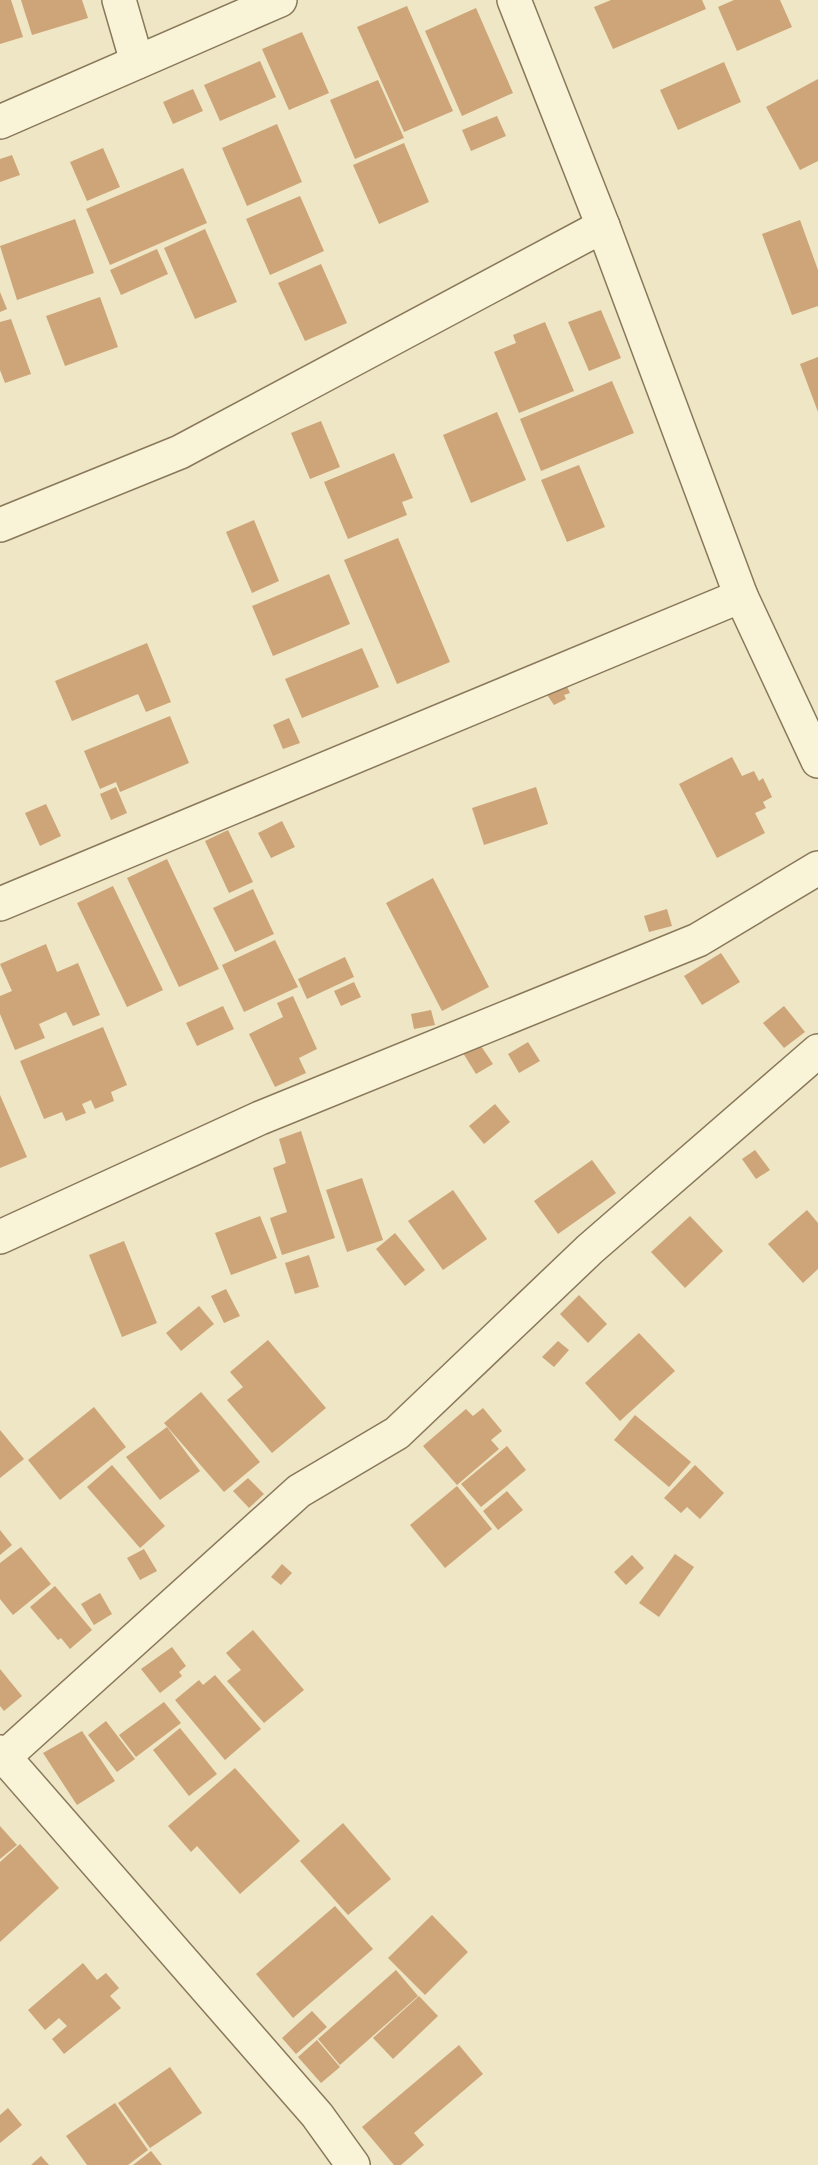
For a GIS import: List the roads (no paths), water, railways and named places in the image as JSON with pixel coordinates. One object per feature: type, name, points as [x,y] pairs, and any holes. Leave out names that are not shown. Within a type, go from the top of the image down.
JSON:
[{"type":"street","points":[[119,0],[137,62]]},
{"type":"street","points":[[0,122],[280,0]]},
{"type":"street","points":[[514,0],[603,226],[741,596],[818,761]]},
{"type":"street","points":[[0,525],[180,452],[603,226]]},
{"type":"street","points":[[0,904],[741,596]]},
{"type":"street","points":[[0,1237],[260,1118],[698,940],[818,868]]},
{"type":"street","points":[[353,2165],[317,2115],[1,1757],[299,1491],[397,1433],[590,1249],[818,1051]]}]
